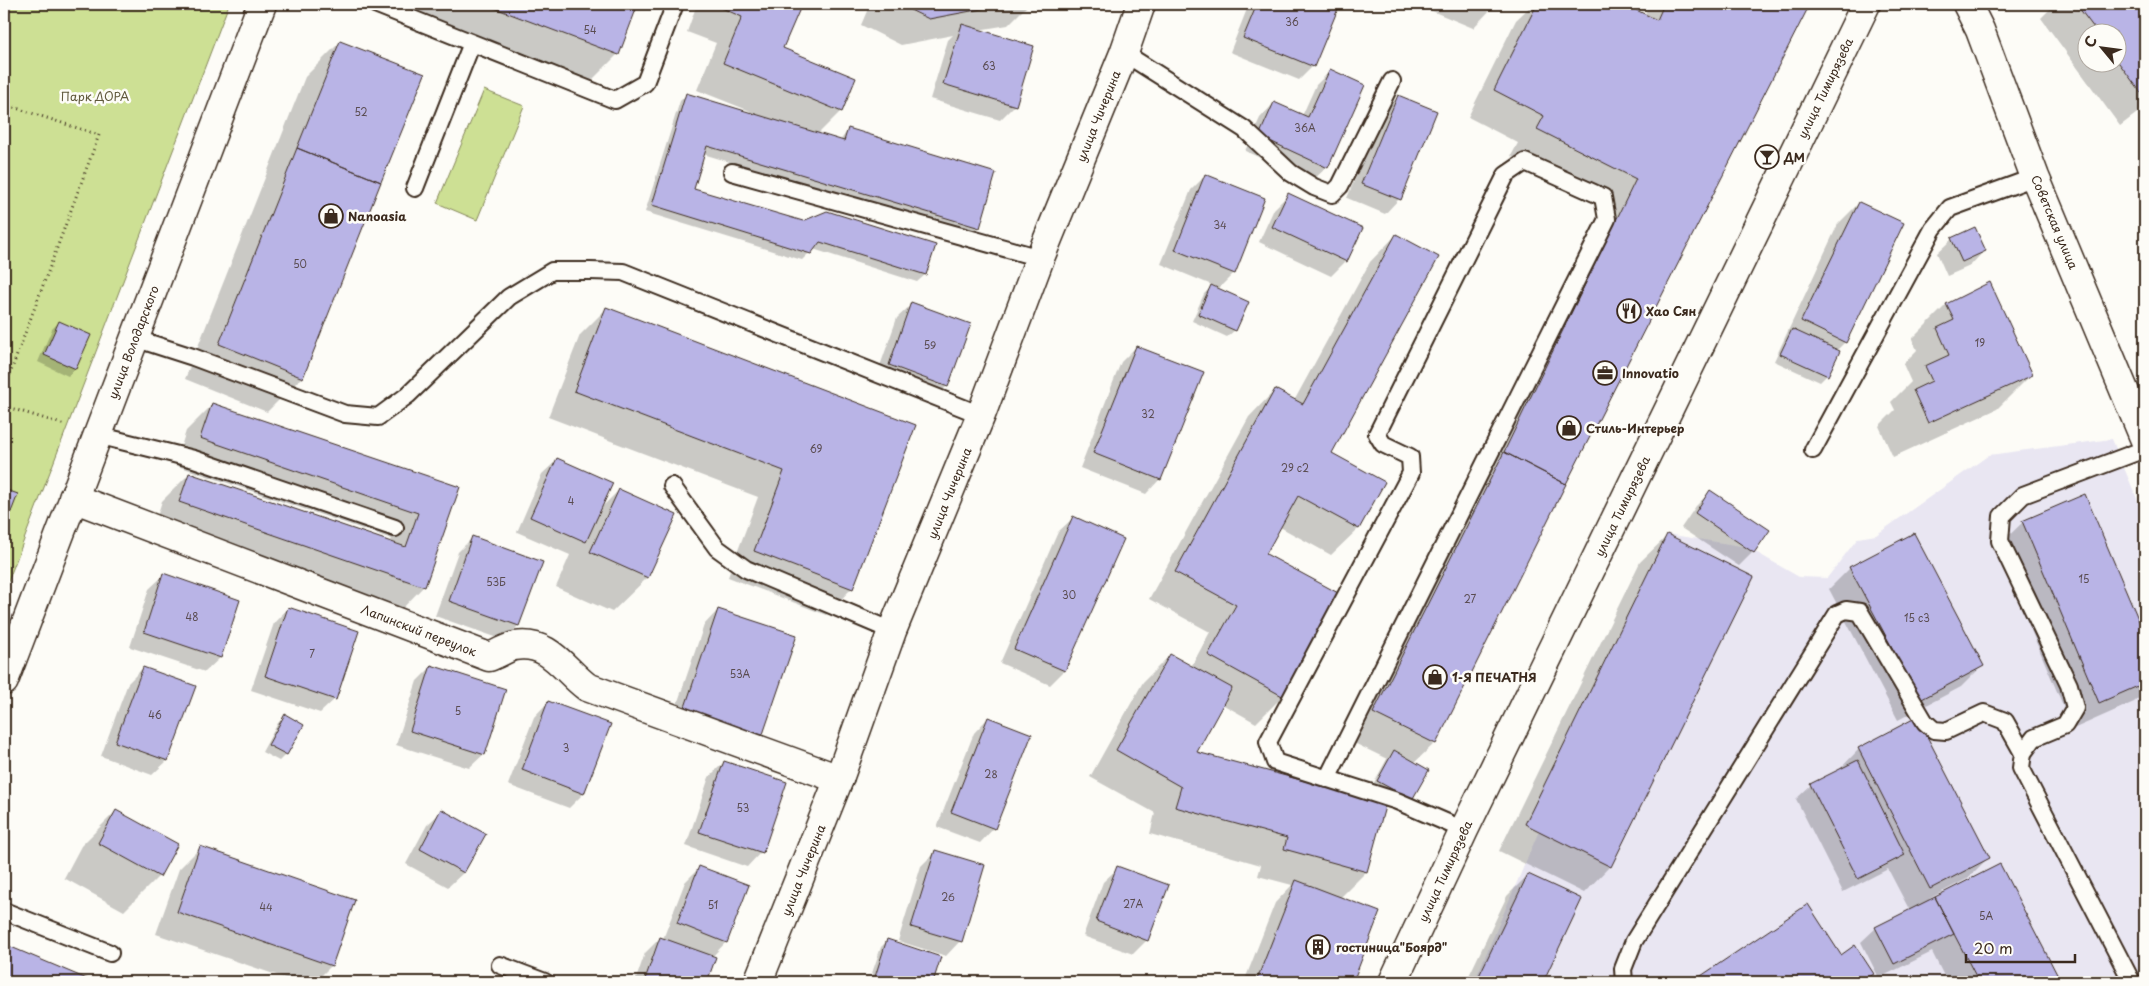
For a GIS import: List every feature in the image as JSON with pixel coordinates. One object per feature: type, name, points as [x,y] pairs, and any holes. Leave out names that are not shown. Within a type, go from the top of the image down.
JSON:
[{"type":"street","name":"улица Володарского","points":[[4,681],[262,4]]},
{"type":"street","name":"улица Чичерина","points":[[758,982],[839,779],[892,631],[981,415],[1040,258],[1124,53],[1141,4]]},
{"type":"street","name":"улица Тимирязева","points":[[1393,982],[1464,830],[1866,4]]},
{"type":"street","name":"Советская улица","points":[[1967,4],[1980,30],[2035,176],[2145,440]]},
{"type":"street","name":"Лапинский переулок","points":[[73,498],[489,657],[502,653],[513,646],[528,646],[542,649],[556,656],[575,678],[587,687],[839,779]]},
{"type":"lane","points":[[376,4],[616,100],[645,83],[675,4]]},
{"type":"lane","points":[[415,188],[472,43]]},
{"type":"lane","points":[[1124,53],[1244,128],[1291,173],[1314,187],[1332,194],[1340,186],[1392,81]]},
{"type":"lane","points":[[1327,779],[1607,219],[1603,197],[1525,162],[1506,175],[1377,434],[1383,444],[1410,457],[1411,473],[1268,742],[1274,762],[1327,779],[1397,801],[1464,830]]},
{"type":"lane","points":[[732,172],[1040,258]]},
{"type":"lane","points":[[1813,450],[1933,229],[1950,208],[2035,176]]},
{"type":"lane","points":[[134,338],[193,357],[345,414],[378,417],[408,395],[509,296],[552,271],[623,272],[981,415]]},
{"type":"lane","points":[[97,435],[194,459],[395,528]]},
{"type":"lane","points":[[2132,982],[2021,768],[2023,752],[2034,738],[2065,725],[2075,708],[2069,685],[2000,541],[2002,516],[2023,495],[2145,449]]},
{"type":"lane","points":[[672,486],[717,548],[746,569],[892,631]]},
{"type":"lane","points":[[1624,982],[1623,969],[1634,940],[1837,614],[1846,610],[1860,612],[1925,722],[1934,730],[1946,731],[1984,713],[2005,721],[2023,752]]},
{"type":"lane","points":[[4,911],[110,953]]},
{"type":"lane","points":[[500,965],[545,982]]},
{"type":"path","points":[[4,104],[99,135],[4,390]]},
{"type":"path","points":[[4,406],[97,435]]},
{"type":"shaded area","points":[[2112,439],[2145,518],[2145,982],[1474,982],[1667,534],[1747,547],[1799,577],[1827,578],[1858,538],[1876,535],[1989,455]]},
{"type":"green space","name":"Парк ДОРА","points":[[4,4],[229,4],[4,592]]},
{"type":"green space","points":[[484,90],[524,106],[477,220],[437,203]]},
{"type":"building","points":[[484,4],[638,4],[619,55]]},
{"type":"building","points":[[713,4],[802,4],[783,48],[856,78],[842,112],[723,63],[742,17]]},
{"type":"building","points":[[898,4],[1008,4],[929,19]]},
{"type":"building","points":[[1257,4],[1340,4],[1314,67],[1243,38]]},
{"type":"building","points":[[1537,4],[1624,4],[1657,20],[1664,4],[1810,4],[1566,484],[1504,452],[1636,179],[1537,129],[1544,116],[1494,90]]},
{"type":"building","points":[[2076,4],[2145,4],[2145,98],[2126,72],[2126,22],[2090,22]]},
{"type":"building","points":[[962,24],[1034,46],[1016,106],[943,84]]},
{"type":"building","points":[[340,41],[425,74],[381,182],[297,148]]},
{"type":"building","points":[[1330,69],[1365,85],[1328,168],[1259,136],[1274,102],[1308,117]]},
{"type":"building","points":[[686,93],[844,141],[848,128],[996,173],[980,228],[707,146],[694,189],[803,221],[827,211],[936,245],[926,275],[820,242],[811,254],[652,205]]},
{"type":"building","points":[[1398,95],[1437,111],[1401,200],[1361,184]]},
{"type":"building","points":[[297,148],[381,182],[303,378],[219,344]]},
{"type":"building","points":[[1205,174],[1265,198],[1235,274],[1175,250]]},
{"type":"building","points":[[1288,193],[1363,228],[1347,262],[1272,227]]},
{"type":"building","points":[[1859,202],[1904,223],[1846,343],[1801,321]]},
{"type":"building","points":[[1975,227],[1986,251],[1962,262],[1951,238]]},
{"type":"building","points":[[1396,234],[1439,257],[1332,453],[1385,482],[1359,529],[1298,496],[1266,554],[1340,594],[1284,697],[1208,655],[1236,605],[1175,572],[1275,389],[1303,404]]},
{"type":"building","points":[[1990,282],[2033,375],[1928,423],[1913,390],[1932,381],[1925,366],[1949,355],[1937,328],[1954,320],[1946,304]]},
{"type":"building","points":[[1211,285],[1249,302],[1236,331],[1198,314]]},
{"type":"building","points":[[911,302],[971,324],[948,387],[889,365]]},
{"type":"building","points":[[606,307],[916,425],[853,589],[754,551],[784,471],[574,391]]},
{"type":"building","points":[[59,321],[91,335],[76,369],[44,355]]},
{"type":"building","points":[[1792,329],[1840,351],[1828,376],[1780,354]]},
{"type":"building","points":[[1136,346],[1204,372],[1161,480],[1093,453]]},
{"type":"building","points":[[212,403],[460,487],[425,587],[179,502],[189,473],[406,547],[418,513],[200,438]]},
{"type":"building","points":[[1504,452],[1566,484],[1436,744],[1373,713]]},
{"type":"building","points":[[557,458],[613,483],[586,542],[530,517]]},
{"type":"building","points":[[4,489],[18,494],[6,525],[4,524]]},
{"type":"building","points":[[619,489],[677,515],[648,578],[590,552]]},
{"type":"building","points":[[1710,490],[1770,530],[1754,553],[1695,513]]},
{"type":"building","points":[[2085,494],[2145,635],[2145,683],[2099,703],[2022,521]]},
{"type":"building","points":[[1073,516],[1124,539],[1065,671],[1014,649]]},
{"type":"building","points":[[1914,533],[1984,666],[1920,700],[1849,567]]},
{"type":"building","points":[[1667,534],[1754,577],[1611,867],[1525,824]]},
{"type":"building","points":[[472,536],[543,562],[519,626],[449,601]]},
{"type":"building","points":[[163,573],[240,600],[221,658],[144,632]]},
{"type":"building","points":[[288,607],[359,631],[336,700],[265,676]]},
{"type":"building","points":[[718,609],[797,635],[762,737],[684,710]]},
{"type":"building","points":[[1170,654],[1232,688],[1197,752],[1386,803],[1367,872],[1284,849],[1287,838],[1175,807],[1181,787],[1116,750]]},
{"type":"building","points":[[431,665],[506,689],[485,755],[410,731]]},
{"type":"building","points":[[143,667],[196,686],[168,761],[115,742]]},
{"type":"building","points":[[548,701],[611,724],[584,794],[522,770]]},
{"type":"building","points":[[285,714],[304,725],[287,755],[268,745]]},
{"type":"building","points":[[988,717],[1032,734],[995,829],[951,812]]},
{"type":"building","points":[[1917,717],[1990,858],[1930,889],[1858,748]]},
{"type":"building","points":[[1394,750],[1429,770],[1412,800],[1377,781]]},
{"type":"building","points":[[1858,760],[1905,855],[1858,879],[1810,784]]},
{"type":"building","points":[[724,761],[787,782],[763,853],[699,832]]},
{"type":"building","points":[[441,809],[486,834],[464,873],[420,849]]},
{"type":"building","points":[[116,810],[178,844],[160,877],[98,843]]},
{"type":"building","points":[[200,846],[355,900],[332,966],[177,912]]},
{"type":"building","points":[[935,850],[985,865],[962,942],[911,927]]},
{"type":"building","points":[[2000,864],[2061,982],[1979,982],[1954,934],[1935,897]]},
{"type":"building","points":[[699,866],[749,885],[727,943],[677,923]]},
{"type":"building","points":[[1117,866],[1169,885],[1148,941],[1096,921]]},
{"type":"building","points":[[1528,874],[1582,899],[1543,982],[1476,982]]},
{"type":"building","name":"гостиница\"Боярд\"","points":[[1296,880],[1380,912],[1353,982],[1256,982]]},
{"type":"building","points":[[1935,897],[1954,934],[1894,964],[1875,927]]},
{"type":"building","points":[[1808,904],[1841,955],[1855,945],[1874,974],[1861,982],[1692,982]]},
{"type":"building","points":[[660,937],[716,957],[707,982],[644,982]]},
{"type":"building","points":[[887,939],[941,957],[933,982],[880,982],[874,980]]},
{"type":"building","points":[[4,944],[94,982],[4,982]]},
{"type":"place","name":"ДМ","points":[[1767,157]]},
{"type":"place","name":"Nanoasia","points":[[331,216]]},
{"type":"place","name":"Хао Сян","points":[[1629,311]]},
{"type":"place","name":"Innovatio","points":[[1605,373]]},
{"type":"place","name":"Стиль-Интерьер","points":[[1569,428]]},
{"type":"place","name":"1-Я ПЕЧАТНЯ","points":[[1435,677]]},
{"type":"place","name":"гостиница\"Боярд\"","points":[[1318,947]]}]
